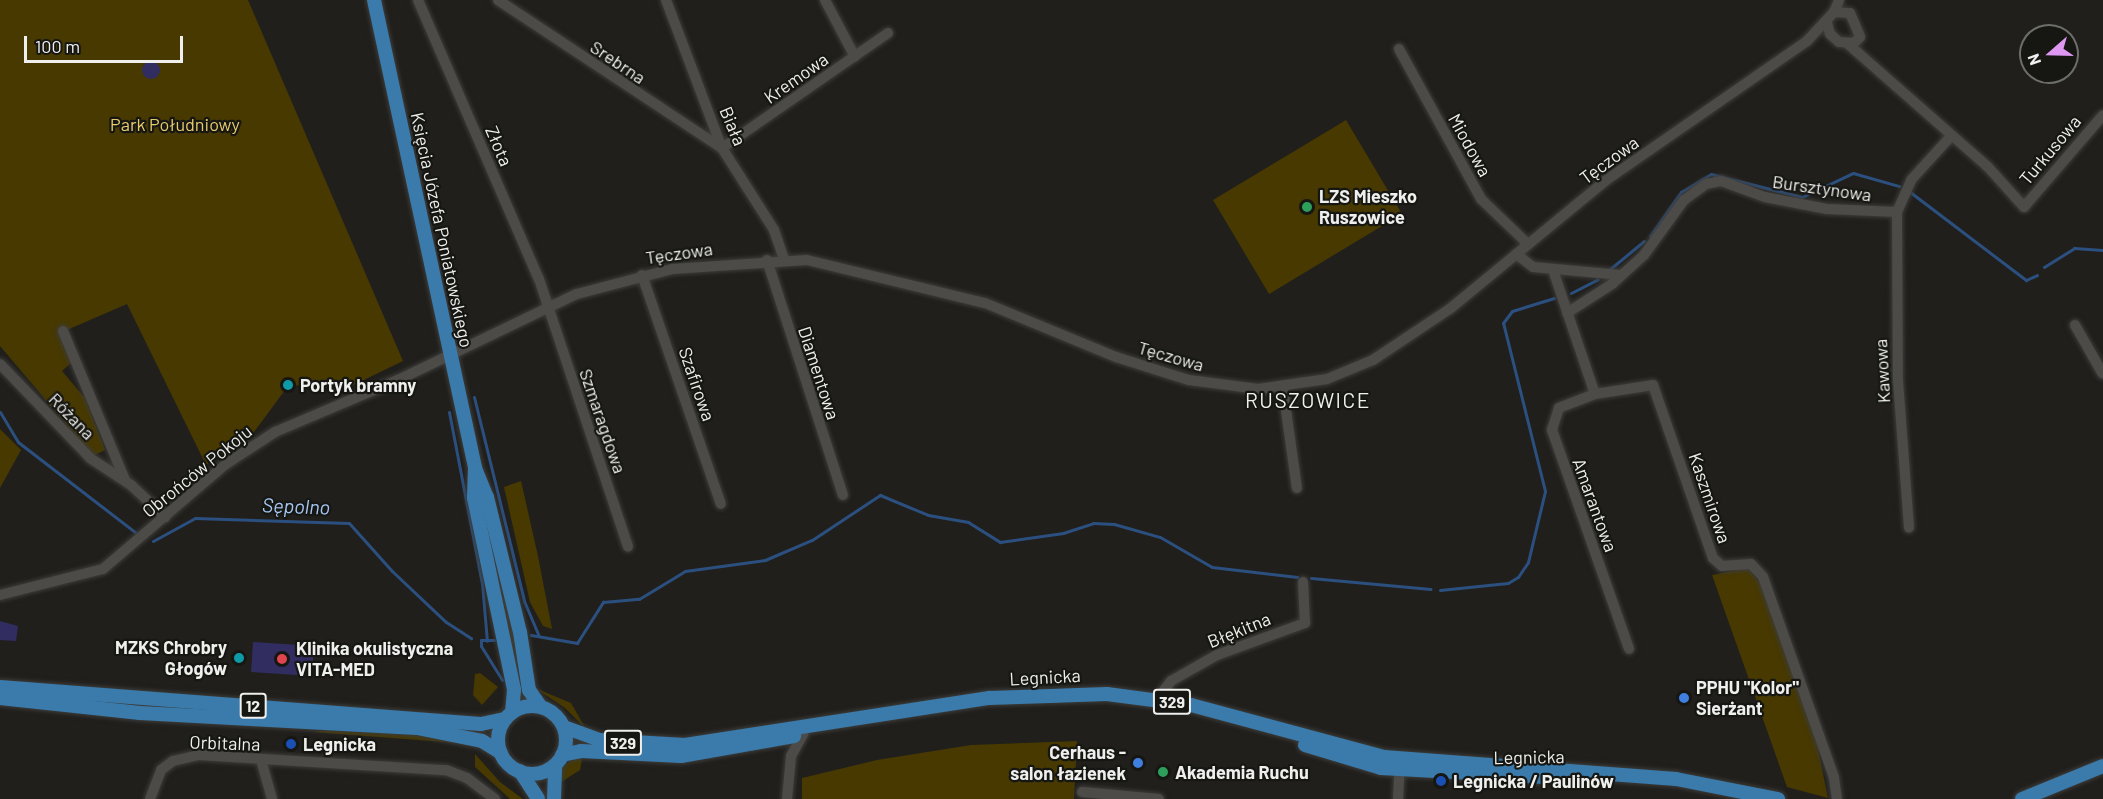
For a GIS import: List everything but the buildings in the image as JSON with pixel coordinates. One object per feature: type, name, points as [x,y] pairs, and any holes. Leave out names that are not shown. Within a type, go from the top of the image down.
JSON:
[{"type":"main road","name":"Księcia Józefa Poniatowskiego","points":[[374,0],[475,468],[487,497],[520,632],[529,690],[541,707]]},
{"type":"main road","name":"Księcia Józefa Poniatowskiego","points":[[475,468],[474,498],[514,690],[509,716]]},
{"type":"main road","name":"12","points":[[0,687],[481,724],[541,707]]},
{"type":"main road","name":"Legnicka","points":[[564,727],[584,736],[660,746],[819,727],[1028,694],[1157,699],[1272,729],[1343,759],[1713,783],[1778,799]]},
{"type":"main road","name":"12","points":[[0,698],[140,713],[417,728],[482,741],[501,753],[520,771],[538,799]]},
{"type":"main road","points":[[541,707],[564,727],[559,760],[551,777],[554,799]]},
{"type":"main road","points":[[501,753],[499,735],[509,716]]},
{"type":"main road","name":"Legnicka","points":[[559,760],[576,751],[681,756],[778,741],[819,727]]},
{"type":"main road","points":[[520,771],[535,774],[559,760]]},
{"type":"main road","points":[[2022,799],[2103,766]]},
{"type":"street","name":"Złota","points":[[418,0],[547,307]]},
{"type":"street","name":"Srebrna","points":[[498,0],[722,148]]},
{"type":"street","name":"Biała","points":[[666,0],[722,148],[774,230],[784,259]]},
{"type":"street","points":[[825,0],[855,57]]},
{"type":"street","name":"Tęczowa","points":[[451,355],[547,307],[642,275],[784,259],[827,264],[985,303],[1107,353],[1188,380],[1283,388],[1327,379],[1374,360],[1451,308],[1605,181],[1807,41],[1827,23],[1839,0]]},
{"type":"street","points":[[1834,12],[1842,10],[1856,20],[1853,42]]},
{"type":"street","points":[[1827,23],[1833,39]]},
{"type":"street","name":"Kremowa","points":[[722,148],[888,33]]},
{"type":"street","points":[[1807,41],[1833,39],[1853,42],[1871,62],[1951,136],[1911,180],[1897,212]]},
{"type":"street","name":"Miodowa","points":[[1399,49],[1481,199],[1528,244]]},
{"type":"street","name":"Turkusowa","points":[[1951,136],[2009,187],[2024,207],[2103,115]]},
{"type":"street","name":"Bursztynowa","points":[[1567,313],[1621,275],[1650,249],[1689,195],[1714,182],[1827,209],[1897,212]]},
{"type":"street","name":"Kawowa","points":[[1897,212],[1897,346],[1909,528]]},
{"type":"street","points":[[1516,254],[1533,267],[1621,275]]},
{"type":"street","name":"Diamentowa","points":[[767,260],[843,495]]},
{"type":"street","points":[[1553,270],[1595,394]]},
{"type":"street","name":"Szafirowa","points":[[642,275],[721,504]]},
{"type":"street","name":"Szmaragdowa","points":[[547,307],[628,547]]},
{"type":"street","points":[[2075,325],[2103,374]]},
{"type":"street","name":"Różana","points":[[63,331],[126,482]]},
{"type":"street","name":"Obrońców Pokoju","points":[[0,594],[92,574],[263,438],[451,355]]},
{"type":"street","name":"Różana","points":[[0,364],[90,459],[126,482],[165,517]]},
{"type":"street","name":"Kaszmirowa","points":[[1595,394],[1653,385],[1713,558],[1722,566],[1751,564],[1763,577],[1834,778],[1837,799]]},
{"type":"street","points":[[1283,388],[1298,488]]},
{"type":"street","name":"Amarantowa","points":[[1595,394],[1559,408],[1552,430],[1629,649]]},
{"type":"street","name":"Błękitna","points":[[1157,699],[1171,681],[1217,655],[1305,623],[1303,582]]},
{"type":"street","points":[[787,799],[791,756],[804,733]]},
{"type":"street","points":[[760,735],[778,741],[791,756]]},
{"type":"street","name":"Orbitalna","points":[[150,799],[161,770],[187,756],[446,770],[465,776],[495,799]]},
{"type":"street","points":[[261,760],[272,799]]},
{"type":"street","points":[[1398,799],[1400,764]]},
{"type":"street","points":[[1082,792],[1159,799]]},
{"type":"green space","name":"Park Południowy","points":[[0,0],[248,0],[403,361],[339,392],[318,384],[288,386],[254,432],[206,465],[127,304],[60,333],[71,363],[62,371],[85,398],[105,450],[93,456],[0,346]]},
{"type":"green space","name":"LZS Mieszko Ruszowice","points":[[1346,120],[1402,214],[1269,294],[1213,200]]},
{"type":"green space","points":[[0,429],[21,450],[0,488]]},
{"type":"green space","points":[[521,481],[552,629],[543,626],[530,602],[504,487]]},
{"type":"green space","points":[[482,492],[522,671],[517,672],[483,512]]},
{"type":"green space","points":[[1748,568],[1760,583],[1816,739],[1828,798],[1787,787],[1712,575]]},
{"type":"green space","points":[[480,673],[498,687],[482,705],[473,695],[475,674]]},
{"type":"green space","points":[[535,688],[571,703],[586,729],[565,708]]},
{"type":"green space","points":[[333,729],[427,736],[458,743],[313,732]]},
{"type":"green space","points":[[1077,741],[1074,799],[802,799],[802,778],[877,760],[971,745]]},
{"type":"green space","points":[[475,754],[500,782],[523,799],[510,799],[475,767]]},
{"type":"green space","points":[[583,754],[580,770],[558,784],[563,766]]},
{"type":"waterway","points":[[1650,236],[1681,192],[1711,174],[1802,197],[1853,173],[1899,186]]},
{"type":"waterway","points":[[1910,192],[2026,280],[2037,275]]},
{"type":"waterway","points":[[1610,269],[1644,241]]},
{"type":"waterway","points":[[2044,267],[2074,248],[2103,250]]},
{"type":"waterway","points":[[1571,293],[1598,279]]},
{"type":"waterway","points":[[1440,590],[1508,583],[1518,577],[1528,562],[1545,491],[1503,323],[1512,311],[1554,298]]},
{"type":"waterway","points":[[474,397],[524,601],[539,636]]},
{"type":"waterway","name":"Sępolno","points":[[0,412],[18,442],[136,533]]},
{"type":"waterway","points":[[449,412],[482,583],[487,641]]},
{"type":"waterway","points":[[531,635],[577,643],[603,602],[639,599],[685,571],[765,560],[812,540],[880,495],[928,515],[968,522],[1000,542],[1063,533],[1093,523],[1114,524],[1160,537],[1212,567],[1297,577]]},
{"type":"waterway","name":"Sępolno","points":[[153,541],[195,518],[349,523],[392,571],[446,622],[471,638]]},
{"type":"waterway","points":[[1311,578],[1430,589]]},
{"type":"waterway","points":[[494,640],[481,640],[481,646],[502,680]]},
{"type":"place","name":"LZS Mieszko Ruszowice","points":[[1307,207]]},
{"type":"place","name":"Portyk bramny","points":[[288,385]]},
{"type":"place","name":"MZKS Chrobry Głogów","points":[[239,658]]},
{"type":"place","name":"Klinika okulistyczna VITA-MED","points":[[282,659]]},
{"type":"place","name":"PPHU \"Kolor\" Sierżant","points":[[1684,698]]},
{"type":"place","name":"Legnicka","points":[[291,744]]},
{"type":"place","name":"Cerhaus - salon łazienek","points":[[1138,763]]},
{"type":"place","name":"Akademia Ruchu","points":[[1163,772]]},
{"type":"place","name":"Legnicka / Paulinów","points":[[1441,781]]},
{"type":"district","name":"RUSZOWICE","points":[[1308,400]]}]
